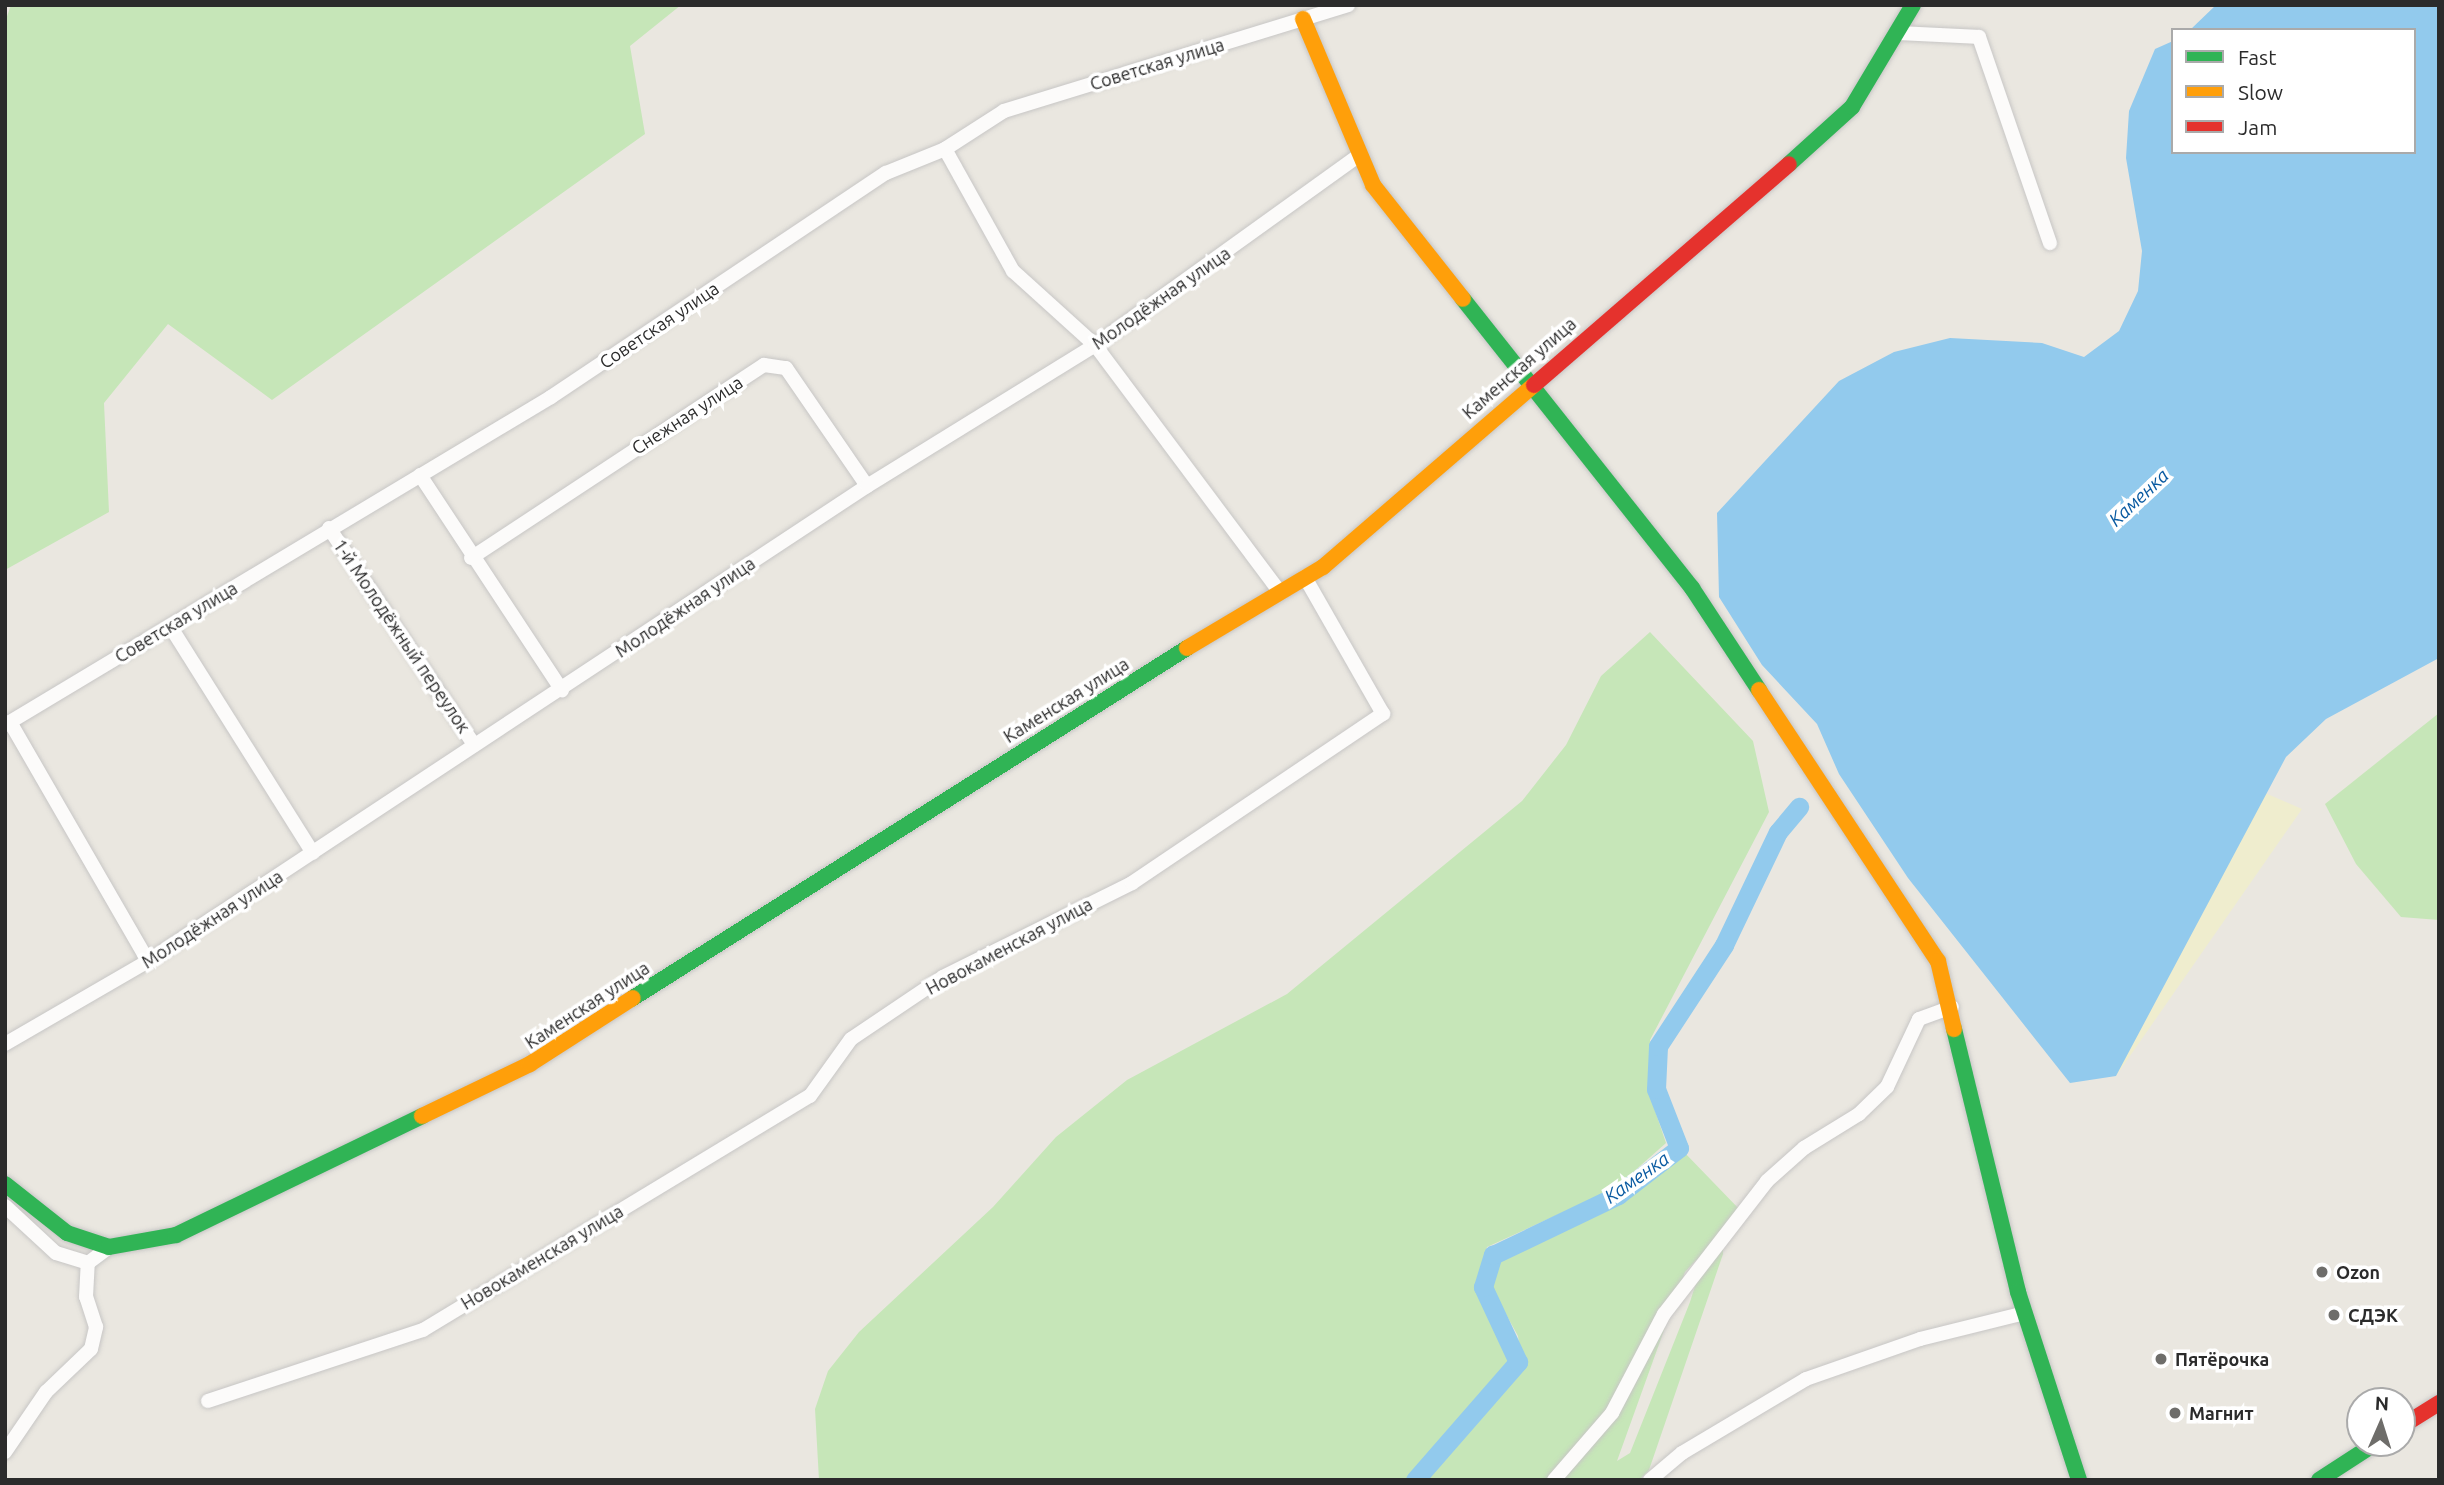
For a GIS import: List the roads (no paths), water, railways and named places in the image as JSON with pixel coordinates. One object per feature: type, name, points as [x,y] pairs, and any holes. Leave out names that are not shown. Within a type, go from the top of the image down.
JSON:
[{"type":"street","name":"Советская улица","points":[[7,723],[551,397],[886,173],[945,149],[1004,111],[1348,5]]},
{"type":"street","name":"Каменская улица","points":[[109,1247],[176,1235],[530,1064],[1113,692],[1306,578],[1830,129],[1900,33],[1913,5]]},
{"type":"street","points":[[1303,19],[1357,157],[1423,255],[1531,383],[1692,588],[1908,908],[1938,961],[1952,1007],[2025,1313],[2079,1480]]},
{"type":"street","points":[[1900,33],[1979,37],[2050,243]]},
{"type":"street","points":[[945,149],[1013,271],[1095,345],[1280,593]]},
{"type":"street","name":"Молодёжная улица","points":[[5,1044],[148,961],[867,486],[1095,345],[1357,157]]},
{"type":"street","name":"Снежная улица","points":[[471,558],[764,365],[786,368],[867,486]]},
{"type":"street","points":[[420,475],[471,558],[562,690]]},
{"type":"street","name":"1-й Молодёжный переулок","points":[[329,528],[474,745]]},
{"type":"street","name":"Новокаменская улица","points":[[208,1401],[423,1330],[810,1096],[851,1039],[943,977],[1132,883],[1382,714],[1306,578]]},
{"type":"street","points":[[170,626],[313,853]]},
{"type":"street","points":[[7,723],[148,961]]},
{"type":"street","points":[[1554,1480],[1612,1413],[1664,1314],[1767,1181],[1804,1147],[1859,1114],[1887,1087],[1919,1019],[1952,1007]]},
{"type":"street","points":[[5,1184],[67,1233],[109,1247]]},
{"type":"street","points":[[5,1206],[56,1254],[88,1263]]},
{"type":"street","points":[[5,1451],[46,1392],[91,1349],[96,1327],[86,1297],[88,1263],[109,1247]]},
{"type":"street","points":[[1650,1480],[1682,1453],[1806,1380],[1920,1339],[2025,1313]]},
{"type":"street","points":[[2416,1417],[2439,1403]]},
{"type":"street","points":[[2319,1480],[2354,1457]]},
{"type":"water","points":[[2216,5],[2439,5],[2439,658],[2326,719],[2286,757],[2116,1076],[2070,1083],[1908,878],[1839,774],[1817,724],[1762,665],[1719,597],[1717,513],[1839,381],[1894,352],[1950,338],[2042,343],[2084,357],[2119,331],[2138,291],[2142,251],[2126,158],[2129,111],[2155,49],[2171,42],[2171,154],[2416,154],[2416,28],[2192,28]]},
{"type":"waterway","name":"Каменка","points":[[1415,1480],[1518,1362],[1483,1287],[1493,1255],[1618,1195],[1679,1148],[1656,1089],[1658,1046],[1724,945],[1778,832],[1799,807]]},
{"type":"place","name":"Ozon","points":[[2322,1272]]},
{"type":"place","name":"СДЭК","points":[[2334,1315]]},
{"type":"place","name":"Пятёрочка","points":[[2161,1359]]},
{"type":"place","name":"Магнит","points":[[2175,1413]]}]
